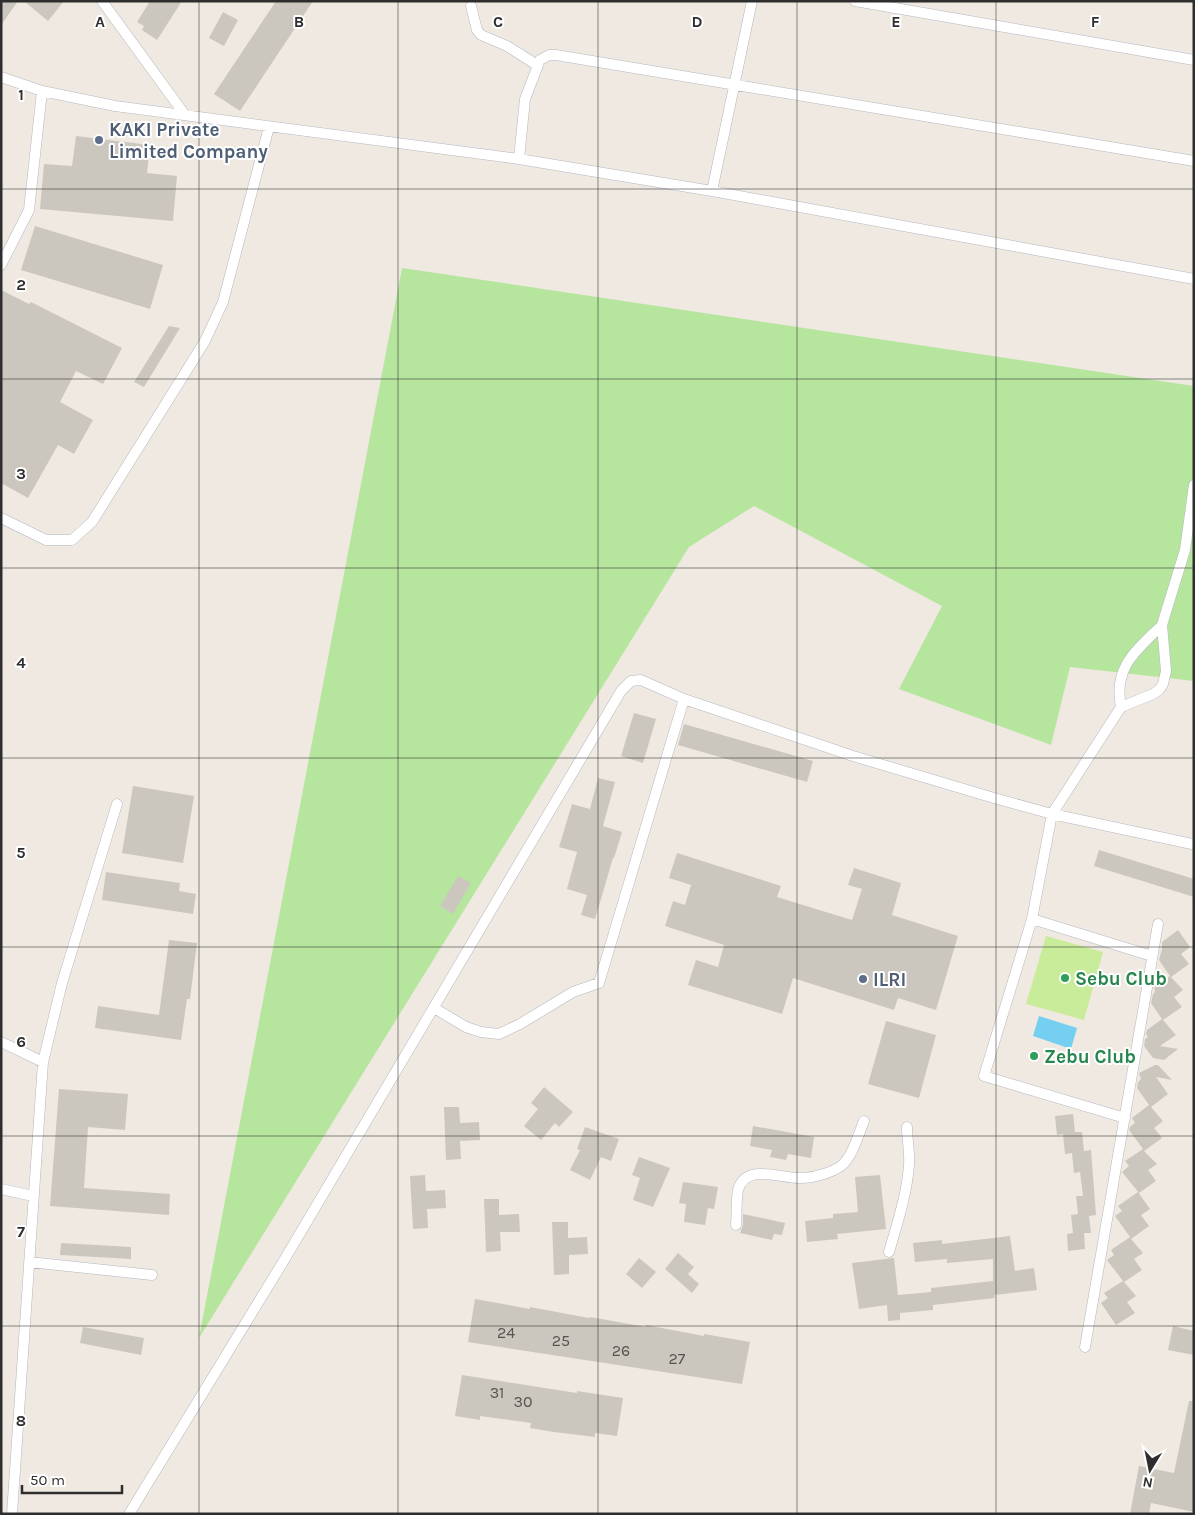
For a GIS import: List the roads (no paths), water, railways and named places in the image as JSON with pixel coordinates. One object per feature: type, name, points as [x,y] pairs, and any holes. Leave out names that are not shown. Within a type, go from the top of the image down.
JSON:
[{"type":"street","points":[[102,1],[185,115]]},
{"type":"street","points":[[712,191],[736,86],[752,1]]},
{"type":"street","points":[[855,1],[1194,60]]},
{"type":"street","points":[[472,6],[476,30],[481,35],[507,46],[537,65]]},
{"type":"street","points":[[519,158],[525,99],[537,65],[540,60],[548,55],[556,55],[1194,161]]},
{"type":"street","points":[[1,76],[42,91],[115,106],[519,158],[712,191],[1194,279]]},
{"type":"street","points":[[1,265],[29,210],[42,91]]},
{"type":"street","points":[[1,518],[46,540],[72,540],[92,522],[205,341],[223,302],[269,127]]},
{"type":"street","points":[[1125,1118],[984,1076],[1032,919],[1052,814],[1121,707],[1153,694],[1163,684],[1166,672],[1162,625],[1185,550],[1194,485]]},
{"type":"street","points":[[1121,707],[1119,684],[1124,666],[1134,652],[1162,625]]},
{"type":"street","points":[[128,1514],[286,1257],[621,691],[631,681],[641,680],[684,699],[853,756],[994,798],[1052,814],[1192,844]]},
{"type":"street","points":[[434,1008],[466,1027],[481,1032],[499,1034],[520,1024],[573,992],[599,983],[684,699]]},
{"type":"street","points":[[12,1514],[42,1062],[62,983],[117,804]]},
{"type":"street","points":[[1032,919],[1152,956]]},
{"type":"street","points":[[1085,1347],[1158,924]]},
{"type":"street","points":[[1,1042],[42,1062]]},
{"type":"street","points":[[1,1047],[14,1049]]},
{"type":"street","points":[[736,1225],[738,1190],[742,1182],[749,1176],[764,1173],[800,1178],[830,1172],[846,1160],[864,1121]]},
{"type":"street","points":[[889,1252],[896,1229],[909,1164],[907,1127]]},
{"type":"street","points":[[1,1189],[34,1196]]},
{"type":"street","points":[[29,1262],[152,1275]]},
{"type":"water","points":[[1039,1016],[1077,1028],[1071,1049],[1033,1036]]},
{"type":"place","name":"KAKI Private Limited Company","points":[[99,140]]},
{"type":"place","name":"Sebu Club","points":[[1065,978]]},
{"type":"place","name":"ILRI","points":[[863,979]]},
{"type":"place","name":"Zebu Club","points":[[1034,1056]]}]
